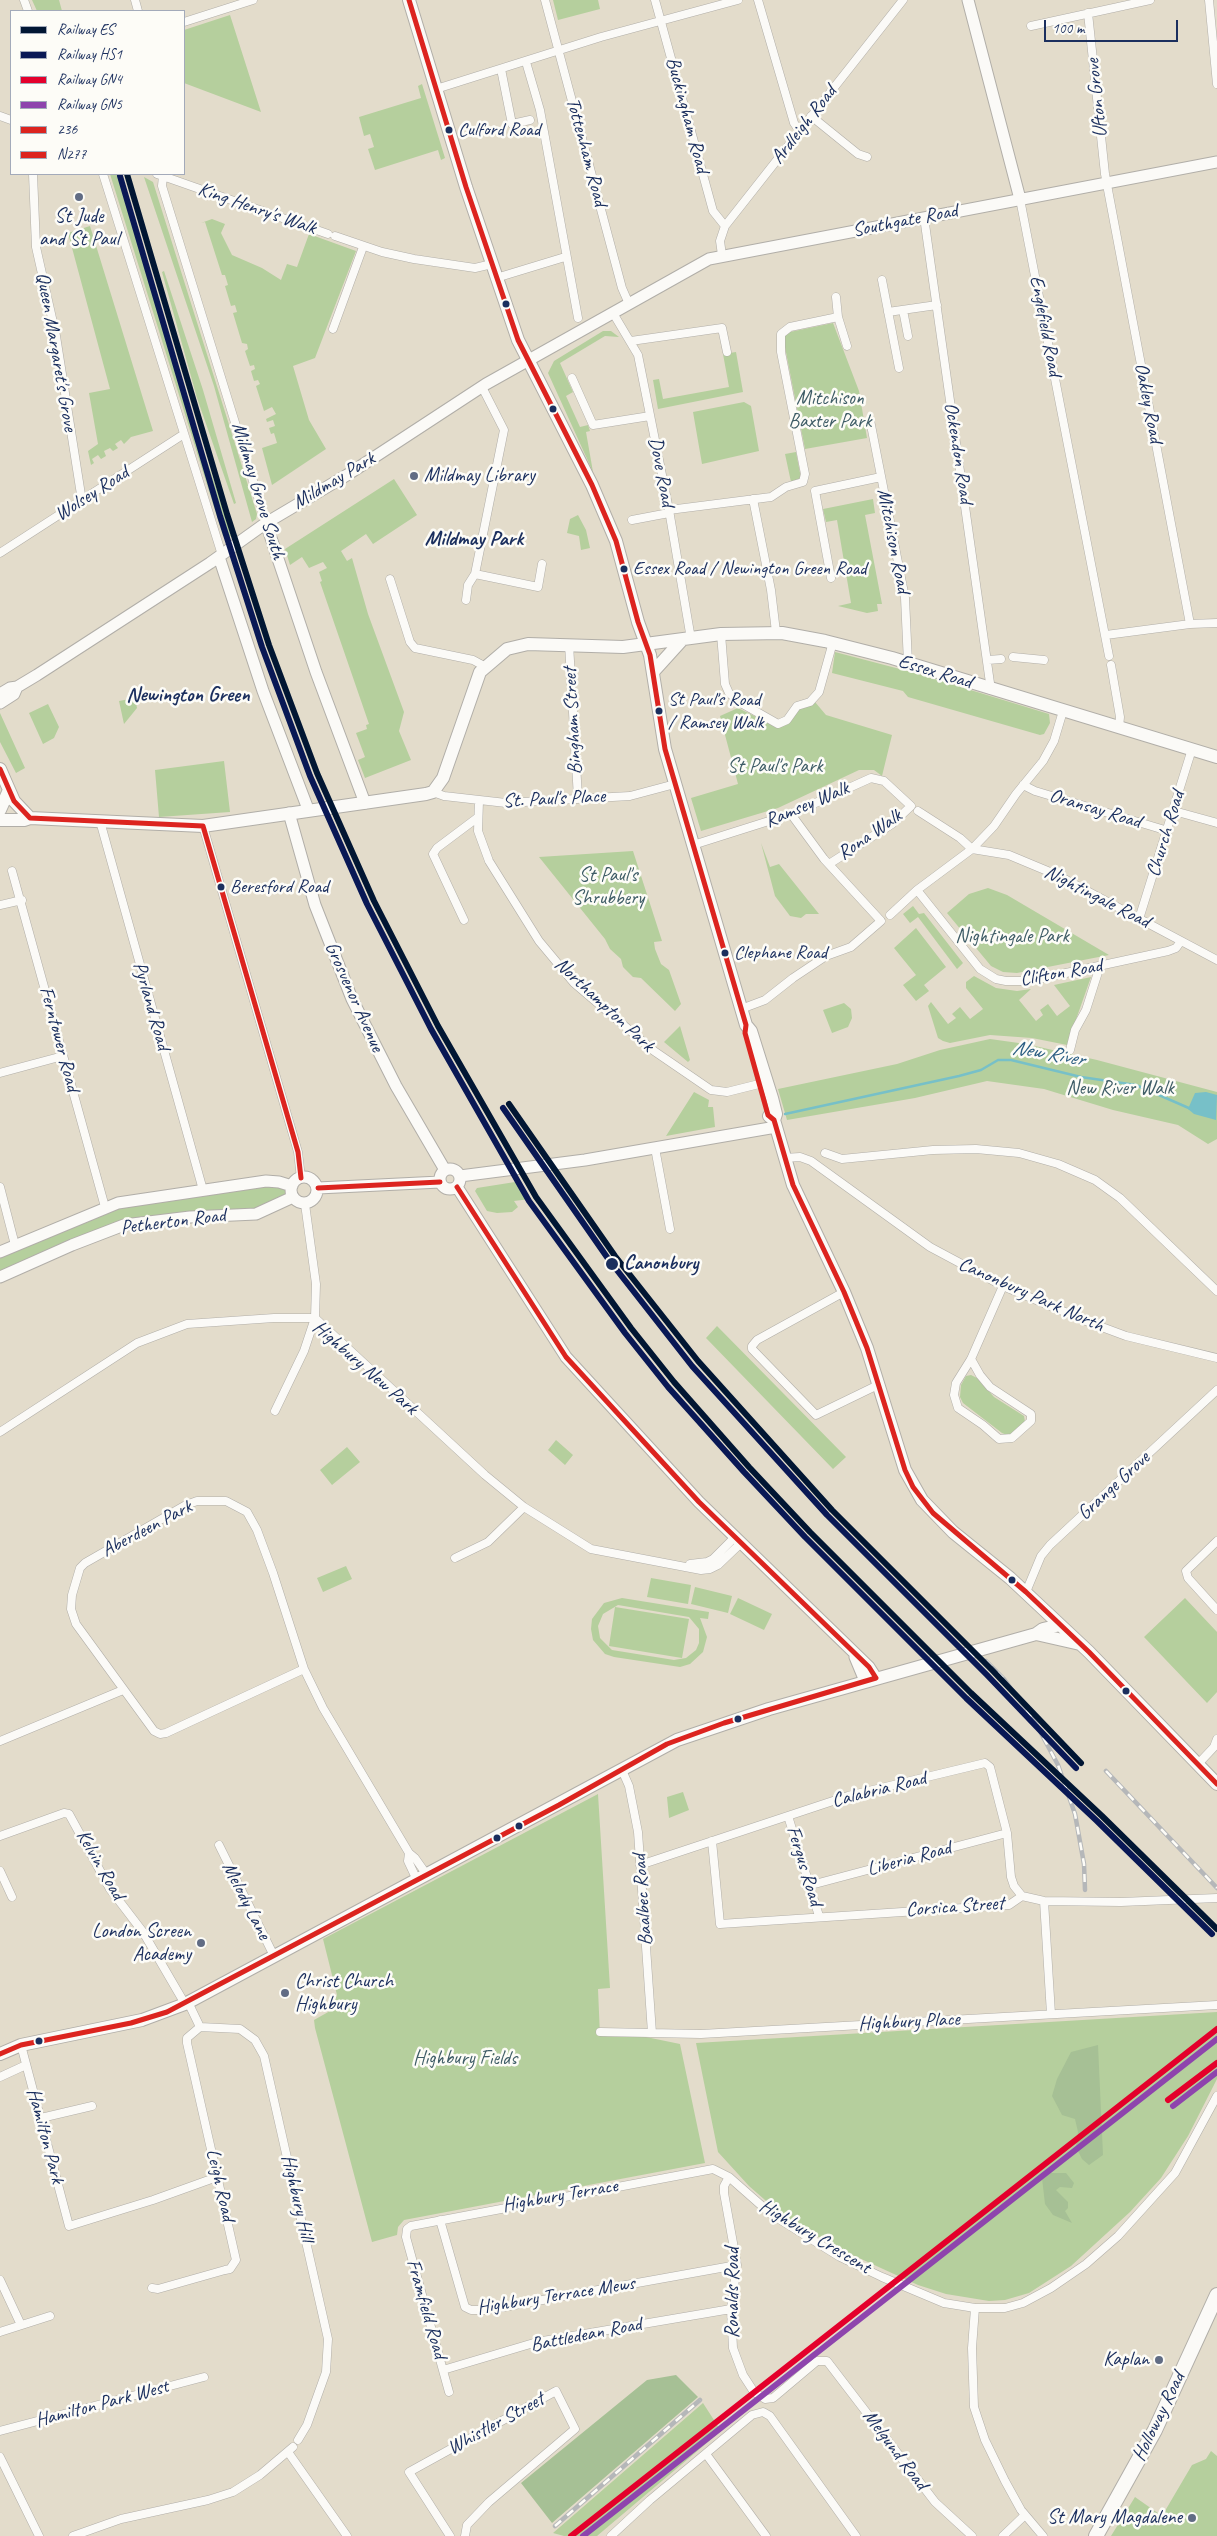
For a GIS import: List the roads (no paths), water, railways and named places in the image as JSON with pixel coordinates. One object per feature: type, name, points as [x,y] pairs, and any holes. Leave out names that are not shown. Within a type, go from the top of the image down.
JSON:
[{"type":"highway","name":"Holloway Road","points":[[1096,2536],[1155,2430],[1216,2298]]},
{"type":"main road","points":[[409,0],[496,278],[518,340],[612,529],[638,622],[647,644],[653,672],[660,727],[675,784],[741,1009],[746,1025],[751,1031],[772,1098],[776,1114],[775,1124],[784,1158],[810,1222],[844,1292],[880,1384],[905,1470],[922,1500],[953,1532],[1026,1592],[1199,1763],[1217,1784]]},
{"type":"main road","name":"Essex Road","points":[[484,666],[514,646],[569,644],[623,647],[720,634],[776,632],[833,642],[1217,757]]},
{"type":"main road","points":[[653,672],[686,640]]},
{"type":"main road","points":[[0,820],[24,820],[30,818],[203,826],[314,809],[419,796],[433,792],[443,778],[473,688],[484,666]]},
{"type":"main road","points":[[0,769],[17,806],[30,818]]},
{"type":"main road","points":[[0,810],[9,790]]},
{"type":"main road","points":[[746,1025],[745,1033],[768,1115],[775,1124]]},
{"type":"main road","points":[[0,2054],[21,2045],[131,2023],[167,2012],[422,1878],[677,1740],[769,1709],[870,1679],[1036,1634],[1043,1629],[1060,1625]]},
{"type":"main road","points":[[1036,1634],[1080,1644]]},
{"type":"street","points":[[185,22],[253,0]]},
{"type":"street","name":"Tottenham Road","points":[[545,0],[622,288],[629,304]]},
{"type":"street","name":"Buckingham Road","points":[[655,0],[713,211],[725,226]]},
{"type":"street","points":[[436,89],[601,38],[738,0]]},
{"type":"street","points":[[758,0],[794,123],[800,130]]},
{"type":"street","name":"Ardleigh Road","points":[[722,255],[720,241],[725,226],[903,0]]},
{"type":"street","name":"Englefield Road","points":[[968,0],[1020,199],[1109,656]]},
{"type":"street","points":[[1031,26],[1150,0]]},
{"type":"street","points":[[1209,0],[1217,84]]},
{"type":"street","name":"Ufton Grove","points":[[1088,13],[1107,182]]},
{"type":"street","points":[[526,62],[540,110],[578,318]]},
{"type":"street","points":[[501,69],[512,124]]},
{"type":"street","points":[[811,116],[858,154],[867,158]]},
{"type":"street","points":[[503,127],[530,120]]},
{"type":"street","name":"Southgate Road","points":[[528,361],[697,264],[722,255],[1217,162]]},
{"type":"street","name":"Queen Margaret's Grove","points":[[33,175],[36,247],[56,336],[82,501]]},
{"type":"street","points":[[103,175],[223,554],[263,691],[314,809]]},
{"type":"street","name":"King Henry's Walk","points":[[160,175],[364,247],[400,256],[469,268],[492,264]]},
{"type":"street","name":"Mildmay Grove South","points":[[160,175],[224,379],[262,526],[362,803]]},
{"type":"street","name":"Oakley Road","points":[[1107,182],[1190,624]]},
{"type":"street","name":"Ockendon Road","points":[[924,217],[991,690]]},
{"type":"street","points":[[333,329],[364,247]]},
{"type":"street","points":[[496,278],[566,257]]},
{"type":"street","points":[[882,280],[899,368]]},
{"type":"street","points":[[836,297],[838,317],[847,346]]},
{"type":"street","points":[[888,312],[937,305]]},
{"type":"street","points":[[903,310],[908,336]]},
{"type":"street","name":"Dove Road","points":[[613,313],[638,355],[669,512],[686,640]]},
{"type":"street","points":[[632,520],[669,512],[771,497],[786,487],[800,484],[805,478],[781,352],[781,334],[790,327],[838,317]]},
{"type":"street","points":[[631,341],[722,328],[726,352]]},
{"type":"street","name":"Mildmay Park","points":[[0,694],[10,688],[17,687],[223,554],[262,526],[347,475],[482,387],[528,361]]},
{"type":"street","points":[[572,378],[593,426],[650,416]]},
{"type":"street","points":[[466,600],[468,585],[475,574],[504,430],[482,387]]},
{"type":"street","name":"Mitchison Road","points":[[870,420],[905,598],[908,664]]},
{"type":"street","name":"Wolsey Road","points":[[0,553],[184,434]]},
{"type":"street","points":[[831,578],[815,491],[881,477]]},
{"type":"street","points":[[754,500],[771,590],[776,632]]},
{"type":"street","points":[[475,574],[538,587],[542,564]]},
{"type":"street","points":[[390,580],[410,642],[415,648],[473,660],[484,666]]},
{"type":"street","points":[[1106,634],[1190,624],[1217,623]]},
{"type":"street","points":[[720,634],[725,684],[730,696],[778,724],[787,720],[797,706],[810,702],[819,692],[833,642]]},
{"type":"street","name":"Bingham Street","points":[[569,644],[578,798]]},
{"type":"street","points":[[1013,657],[1044,660]]},
{"type":"street","points":[[988,660],[1001,658]]},
{"type":"street","points":[[1111,665],[1120,717],[1119,727]]},
{"type":"street","name":"Mildmay Park","points":[[0,704],[14,694],[17,687]]},
{"type":"street","points":[[890,914],[917,890],[972,849],[994,826],[1023,785],[1043,761],[1054,741],[1063,711]]},
{"type":"street","name":"Church Road","points":[[1140,919],[1192,749]]},
{"type":"street","name":"Ramsey Walk","points":[[693,846],[792,814],[871,778],[884,781],[914,808],[960,838],[972,849]]},
{"type":"street","name":"St. Paul's Place","points":[[433,792],[444,796],[506,803],[630,796],[675,784]]},
{"type":"street","name":"Oransay Road","points":[[1023,785],[1035,791],[1168,831]]},
{"type":"street","name":"Northampton Park","points":[[479,801],[477,818],[484,851],[494,871],[539,941],[574,983],[654,1051],[711,1090],[727,1092],[760,1084]]},
{"type":"street","name":"Rona Walk","points":[[829,864],[914,808]]},
{"type":"street","points":[[1174,811],[1217,823]]},
{"type":"street","name":"Grosvenor Avenue","points":[[289,813],[315,905],[352,999],[396,1086],[445,1170]]},
{"type":"street","points":[[741,1009],[765,1000],[792,978],[826,956],[851,947],[881,921],[829,864],[792,814]]},
{"type":"street","points":[[464,920],[434,854],[437,848],[477,818]]},
{"type":"street","name":"Pyrland Road","points":[[100,821],[203,1190]]},
{"type":"street","points":[[203,826],[298,1152],[301,1178],[312,1179],[318,1188],[315,1199],[305,1204],[316,1284],[315,1318],[304,1351],[275,1411]]},
{"type":"street","name":"Nightingale Road","points":[[972,849],[992,851],[1024,861],[1057,875],[1217,960]]},
{"type":"street","name":"Ferntower Road","points":[[12,871],[22,900],[105,1207]]},
{"type":"street","name":"Clifton Road","points":[[917,890],[975,963],[996,979],[1016,982],[1029,981],[1171,950],[1176,948],[1181,941]]},
{"type":"street","points":[[0,905],[22,900]]},
{"type":"street","points":[[1070,1050],[1073,1037],[1087,1006],[1100,966]]},
{"type":"street","points":[[0,1073],[63,1056]]},
{"type":"street","points":[[318,1188],[440,1182],[447,1189],[458,1182],[514,1169],[655,1148],[775,1124]]},
{"type":"street","points":[[655,1148],[670,1229]]},
{"type":"street","points":[[825,1153],[842,1159],[933,1150],[976,1149],[1019,1153],[1058,1164],[1095,1180],[1120,1198],[1217,1291]]},
{"type":"street","name":"Canonbury Park North","points":[[784,1158],[800,1157],[811,1161],[930,1247],[1003,1286],[1117,1332],[1217,1358]]},
{"type":"street","points":[[440,1182],[441,1174],[445,1170],[454,1170],[458,1182],[566,1357],[737,1541],[869,1666],[870,1679]]},
{"type":"street","name":"Petherton Road","points":[[0,1277],[79,1242],[124,1225],[190,1217],[256,1214],[292,1191],[301,1178]]},
{"type":"street","name":"Petherton Road","points":[[0,1252],[105,1207],[129,1201],[271,1181],[292,1191],[300,1203],[305,1204]]},
{"type":"street","points":[[0,1187],[15,1245]]},
{"type":"street","points":[[971,1359],[980,1375],[990,1387],[1031,1414],[1031,1421],[1012,1438],[999,1439],[984,1424],[958,1408],[954,1395],[956,1383],[971,1359],[1003,1286]]},
{"type":"street","points":[[844,1292],[757,1340],[752,1346],[754,1353],[816,1415],[880,1384]]},
{"type":"street","name":"Highbury New Park","points":[[0,1432],[137,1343],[187,1324],[274,1318],[315,1318],[483,1474],[524,1507],[591,1549],[701,1570],[710,1569],[737,1541]]},
{"type":"street","name":"Grange Grove","points":[[1026,1592],[1041,1556],[1050,1545],[1217,1390]]},
{"type":"street","name":"Aberdeen Park","points":[[304,1669],[166,1734],[160,1734],[154,1731],[76,1624],[71,1609],[72,1595],[80,1568],[85,1563],[186,1505],[197,1501],[226,1500],[247,1512],[251,1517],[273,1573],[304,1669],[323,1708],[409,1853],[408,1861],[422,1878]]},
{"type":"street","points":[[455,1558],[488,1542],[524,1507]]},
{"type":"street","points":[[1217,1542],[1186,1571],[1188,1578],[1217,1610]]},
{"type":"street","points":[[0,1741],[123,1690]]},
{"type":"street","points":[[1199,1763],[1214,1747],[1216,1740]]},
{"type":"street","name":"Calabria Road","points":[[640,1865],[848,1796],[985,1763],[990,1767],[1007,1833],[1011,1877],[1014,1886],[1022,1896]]},
{"type":"street","name":"Baalbec Road","points":[[622,1770],[632,1801],[640,1865],[652,2033]]},
{"type":"street","name":"Kelvin Road","points":[[0,1836],[64,1813],[69,1814],[110,1889],[144,1932],[186,2003]]},
{"type":"street","name":"Fergus Road","points":[[788,1816],[811,1885],[819,1916]]},
{"type":"street","name":"Liberia Road","points":[[811,1885],[1007,1833]]},
{"type":"street","name":"Corsica Street","points":[[712,1841],[720,1924],[1009,1905],[1022,1896],[1044,1901],[1121,1902],[1213,1898]]},
{"type":"street","name":"Melody Lane","points":[[219,1845],[274,1956]]},
{"type":"street","points":[[0,1872],[12,1897]]},
{"type":"street","points":[[1044,1901],[1051,2014]]},
{"type":"street","points":[[186,2003],[200,2027]]},
{"type":"street","name":"Highbury Place","points":[[600,2032],[701,2034],[1217,2005]]},
{"type":"street","name":"Leigh Road","points":[[152,2288],[158,2289],[225,2270],[234,2265],[236,2255],[186,2043],[187,2038],[200,2027]]},
{"type":"street","name":"Highbury Hill","points":[[200,2027],[240,2029],[255,2040],[264,2056],[328,2339],[326,2372],[308,2425],[298,2440]]},
{"type":"street","name":"Hamilton Park","points":[[21,2045],[69,2226],[217,2177]]},
{"type":"street","points":[[0,2077],[26,2064]]},
{"type":"street","name":"Highbury Crescent","points":[[712,2169],[728,2177],[771,2214],[840,2257],[944,2303],[975,2308],[1005,2308],[1037,2296],[1070,2276],[1102,2250],[1131,2222],[1175,2174],[1217,2096]]},
{"type":"street","points":[[40,2118],[92,2106]]},
{"type":"street","name":"Highbury Terrace","points":[[409,2226],[712,2169]]},
{"type":"street","name":"Ronalds Road","points":[[728,2177],[724,2186],[737,2266],[731,2309],[733,2348],[740,2368],[754,2392],[765,2399],[773,2398],[817,2361],[822,2360]]},
{"type":"street","name":"Highbury Terrace Mews","points":[[440,2220],[466,2307],[471,2310],[487,2310],[737,2266]]},
{"type":"street","name":"Framfield Road","points":[[409,2226],[406,2237],[449,2392]]},
{"type":"street","points":[[0,2280],[21,2325]]},
{"type":"street","points":[[975,2308],[972,2348],[974,2407],[985,2440],[1025,2515],[1043,2536]]},
{"type":"street","name":"Battledean Road","points":[[443,2370],[537,2342],[731,2309]]},
{"type":"street","points":[[0,2332],[50,2316]]},
{"type":"street","name":"Melgund Road","points":[[822,2360],[833,2369],[935,2502],[972,2536]]},
{"type":"street","name":"Hamilton Park West","points":[[0,2431],[204,2377]]},
{"type":"street","name":"Whistler Street","points":[[450,2536],[408,2472],[556,2391],[575,2429],[489,2502],[467,2525],[466,2536]]},
{"type":"street","points":[[611,2536],[752,2415],[763,2412],[770,2416],[856,2536]]},
{"type":"street","points":[[73,2536],[122,2519],[208,2500],[233,2492],[260,2475],[290,2449],[346,2536]]},
{"type":"street","points":[[706,2454],[766,2536]]},
{"type":"street","points":[[0,2457],[39,2536]]},
{"type":"street","points":[[1003,2536],[1025,2515]]},
{"type":"water","points":[[1206,1092],[1217,1095],[1216,1120],[1194,1114],[1188,1109],[1195,1093]]},
{"type":"waterway","name":"New River","points":[[785,1114],[959,1076],[981,1070],[998,1060],[1011,1060],[1081,1077],[1136,1085],[1191,1109]]},
{"type":"railway","points":[[986,1661],[1004,1679],[1034,1720],[1058,1765],[1075,1814],[1084,1864],[1085,1890]]},
{"type":"railway","points":[[1106,1771],[1217,1888]]},
{"type":"railway","points":[[555,2526],[700,2400]]},
{"type":"rail line","name":"ES","points":[[127,175],[227,514],[269,645],[317,773],[374,901],[438,1026],[536,1197],[631,1328],[674,1382],[749,1467],[810,1532],[971,1693],[1102,1816],[1217,1929]]},
{"type":"rail line","name":"HS1","points":[[120,176],[220,516],[262,647],[310,776],[367,904],[431,1029],[529,1201],[625,1333],[668,1387],[744,1472],[805,1537],[966,1698],[1097,1821],[1212,1934]]},
{"type":"rail line","name":"ES","points":[[509,1104],[615,1256],[698,1361],[832,1510],[992,1670],[1081,1763]]},
{"type":"rail line","name":"HS1","points":[[503,1108],[609,1260],[692,1366],[827,1515],[987,1675],[1076,1768]]},
{"type":"rail line","name":"GN4","points":[[571,2536],[1217,2029]]},
{"type":"rail line","name":"GN5","points":[[583,2536],[1217,2039]]},
{"type":"rail line","name":"GN4","points":[[1168,2100],[1217,2063]]},
{"type":"rail line","name":"GN5","points":[[1173,2106],[1217,2072]]},
{"type":"place","name":"Culford Road","points":[[449,130]]},
{"type":"place","name":"St Jude and St Paul","points":[[79,197]]},
{"type":"place","name":"Mildmay Library","points":[[414,476]]},
{"type":"place","name":"Essex Road / Newington Green Road","points":[[624,569]]},
{"type":"place","name":"St Paul's Road / Ramsey Walk","points":[[659,711]]},
{"type":"place","name":"Beresford Road","points":[[221,887]]},
{"type":"place","name":"Clephane Road","points":[[725,953]]},
{"type":"place","name":"Canonbury","points":[[612,1264]]},
{"type":"place","name":"London Screen Academy","points":[[201,1943]]},
{"type":"place","name":"Christ Church Highbury","points":[[285,1993]]},
{"type":"place","name":"Kaplan","points":[[1159,2360]]},
{"type":"place","name":"St Mary Magdalene","points":[[1192,2518]]},
{"type":"district","name":"Mildmay Park","points":[[474,539]]},
{"type":"district","name":"Newington Green","points":[[188,695]]},
{"type":"park label","name":"Mitchison Baxter Park","points":[[830,410]]},
{"type":"park label","name":"St Paul's Park","points":[[775,767]]},
{"type":"park label","name":"St Paul's Shrubbery","points":[[608,888]]},
{"type":"park label","name":"Nightingale Park","points":[[1012,937]]},
{"type":"park label","name":"New River Walk","points":[[1120,1089]]},
{"type":"park label","name":"Highbury Fields","points":[[465,2059]]}]
